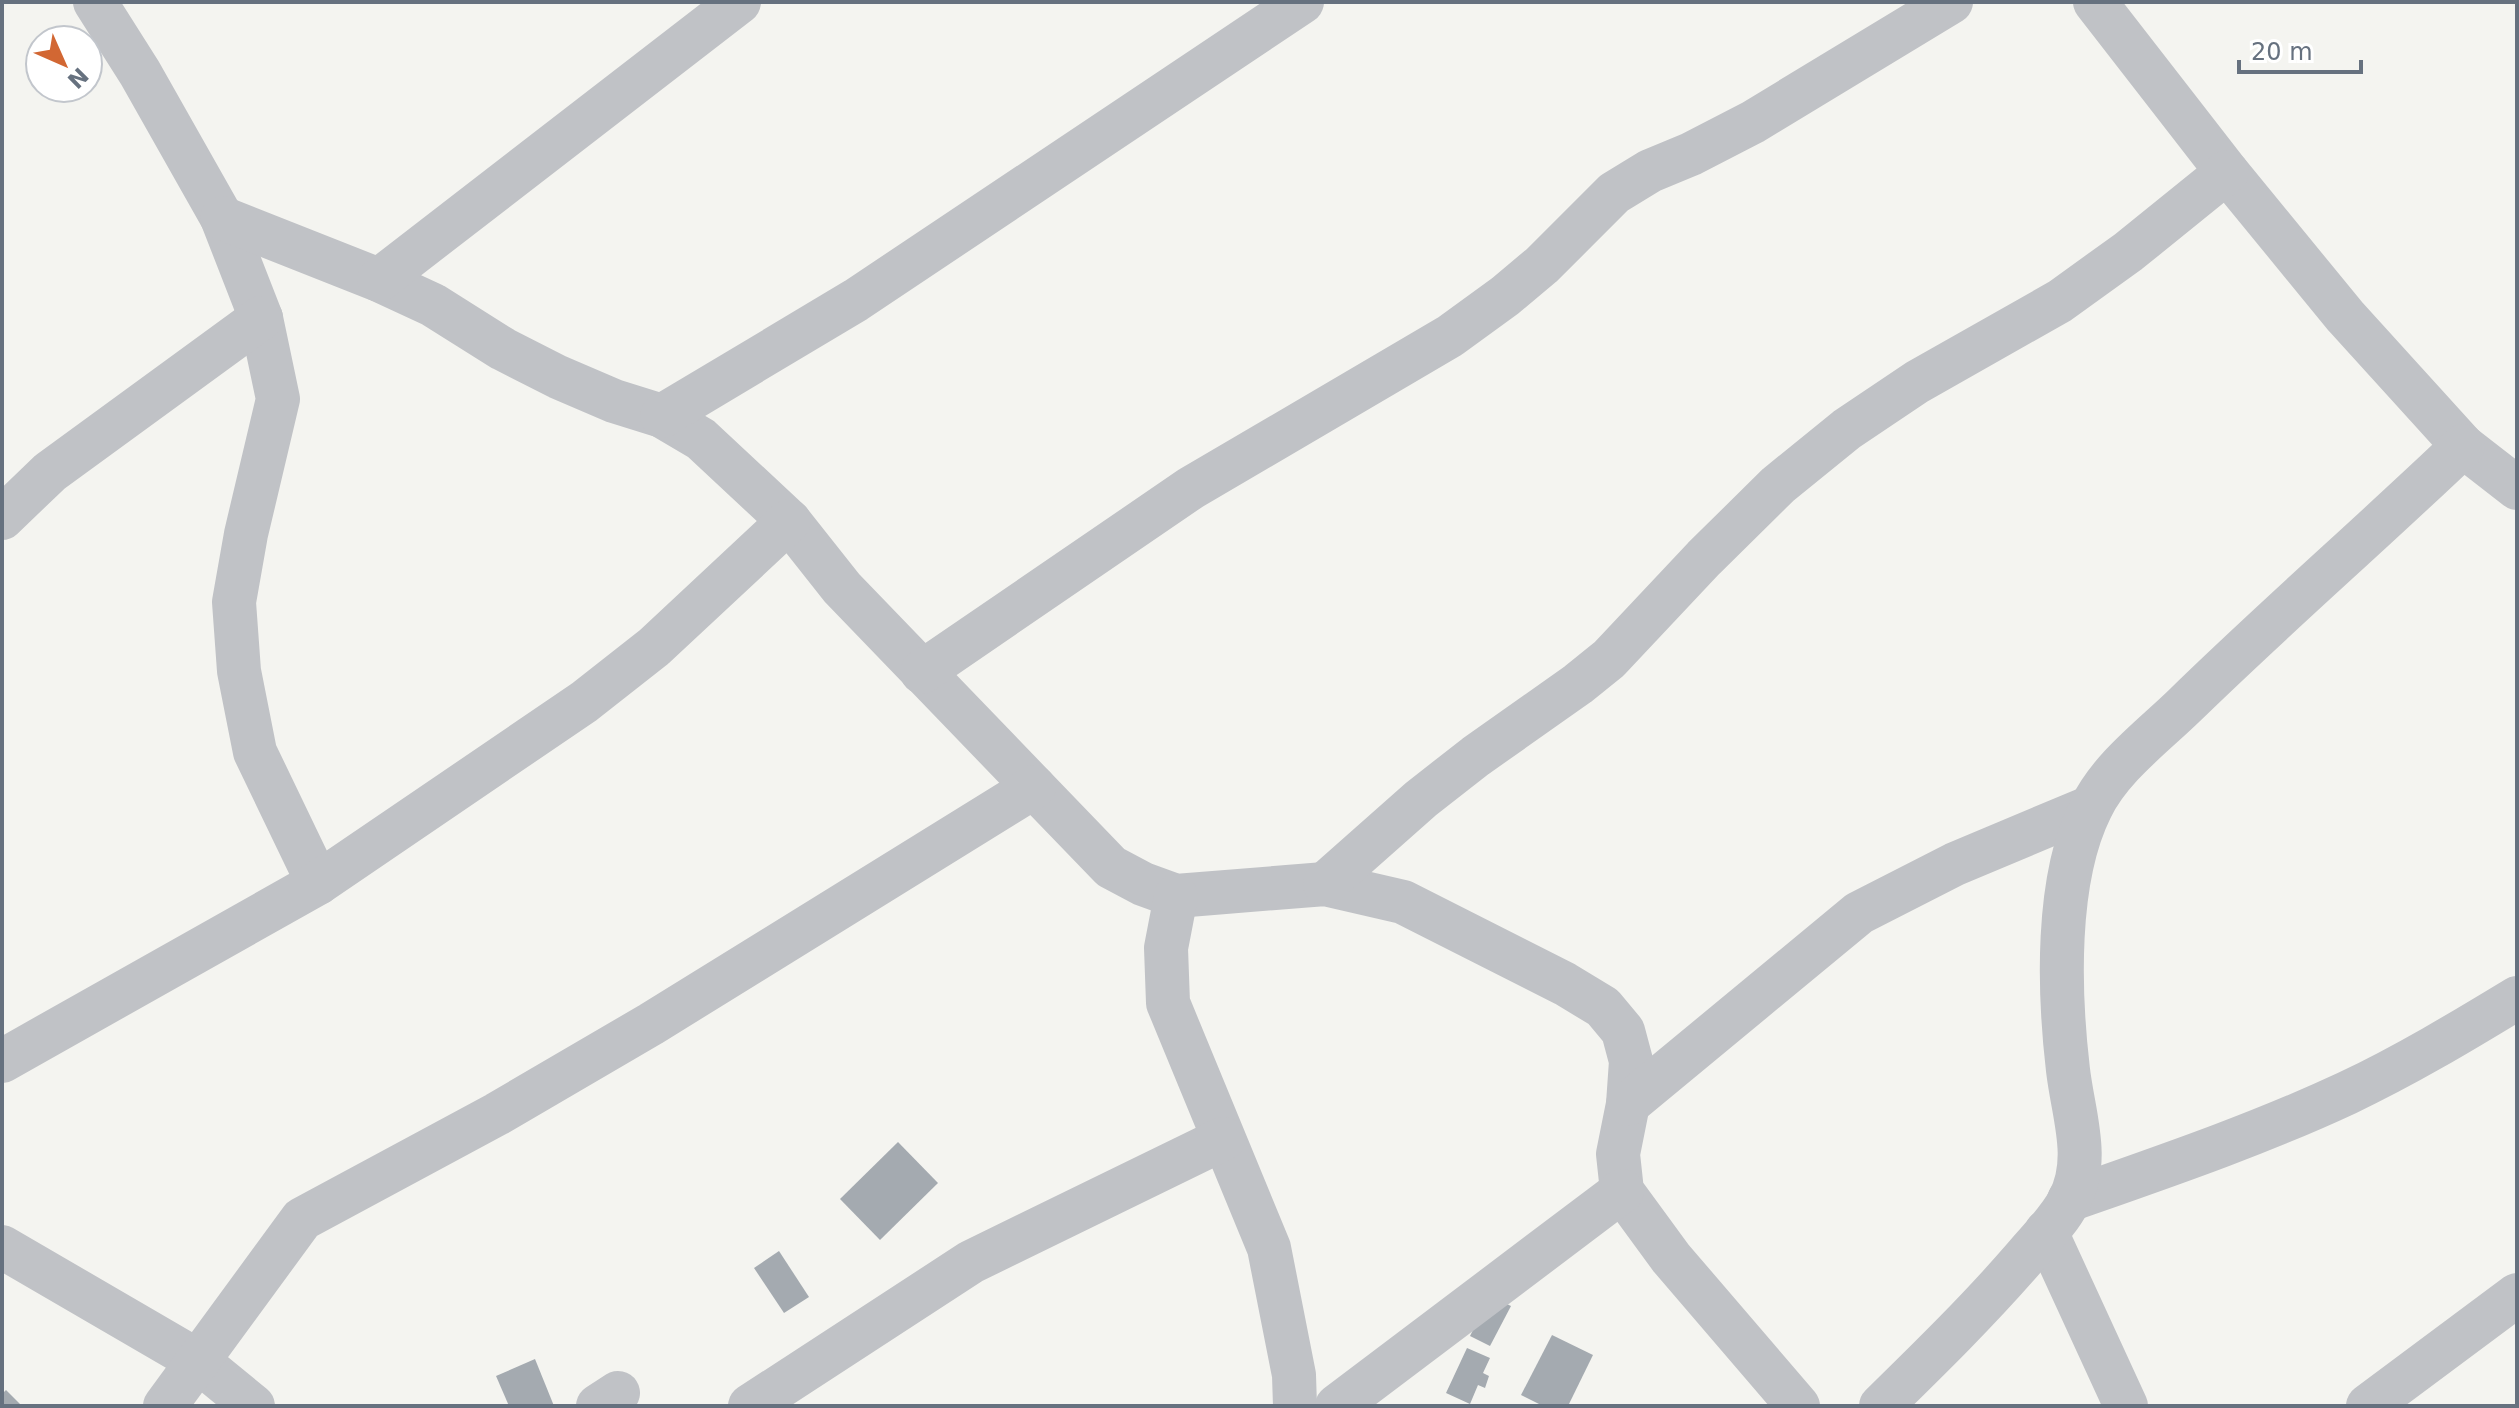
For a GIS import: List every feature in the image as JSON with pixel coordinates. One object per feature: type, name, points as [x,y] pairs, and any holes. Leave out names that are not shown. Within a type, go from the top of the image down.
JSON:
[{"type":"street","points":[[95,2],[140,73],[222,218],[261,318],[278,399],[246,534],[234,602],[239,671],[255,752],[318,883]]},
{"type":"street","points":[[379,280],[739,2]]},
{"type":"street","points":[[662,416],[856,300],[1302,2]]},
{"type":"street","points":[[922,672],[1191,488],[1450,336],[1542,265],[1614,193],[1650,171],[1753,122],[1951,2]]},
{"type":"street","points":[[2095,2],[2227,172],[2345,316],[2463,446],[2517,488]]},
{"type":"street","points":[[1325,884],[1421,799],[1609,659],[1778,485],[1847,429],[1917,382],[2060,301],[2128,252],[2227,172]]},
{"type":"street","points":[[222,218],[379,280],[433,305],[503,349],[558,377],[614,401],[662,416],[701,439],[789,521],[842,588],[1111,867],[1143,884],[1176,896],[1325,884],[1403,902],[1565,984],[1603,1007],[1623,1031],[1631,1061],[1628,1104],[1618,1154],[1622,1191],[1671,1258],[1798,1406]]},
{"type":"street","points":[[2,518],[50,472],[261,318]]},
{"type":"street","points":[[1881,1406],[1985,1303],[2058,1216],[2079,1167],[2079,1128],[2069,1074],[2061,994],[2073,854],[2091,807],[2115,773],[2250,641],[2370,536],[2463,446]]},
{"type":"street","points":[[2,1061],[318,883],[584,702],[654,647],[789,521]]},
{"type":"street","points":[[165,1406],[302,1219],[497,1114],[638,1032],[1034,787]]},
{"type":"street","points":[[1628,1104],[1859,913],[1955,864],[2091,807]]},
{"type":"street","points":[[1176,896],[1166,948],[1168,1003],[1269,1248],[1294,1375],[1295,1406]]},
{"type":"street","points":[[2058,1216],[2345,1094],[2413,1060],[2517,998]]},
{"type":"street","points":[[750,1406],[971,1262],[1223,1139]]},
{"type":"street","points":[[1337,1406],[1622,1191]]},
{"type":"street","points":[[2058,1216],[2126,1406]]},
{"type":"street","points":[[2,1247],[198,1361],[253,1406]]},
{"type":"street","points":[[2368,1406],[2517,1295]]},
{"type":"building","points":[[898,1142],[938,1183],[880,1240],[840,1199]]},
{"type":"building","points":[[779,1251],[809,1297],[784,1313],[754,1268]]},
{"type":"building","points":[[1490,1296],[1511,1306],[1490,1346],[1470,1336]]},
{"type":"building","points":[[1552,1335],[1593,1355],[1568,1406],[1543,1406],[1521,1395]]},
{"type":"building","points":[[1467,1348],[1490,1358],[1483,1373],[1489,1376],[1485,1388],[1478,1385],[1470,1404],[1446,1393]]},
{"type":"building","points":[[535,1359],[554,1406],[509,1406],[496,1376]]},
{"type":"building","points":[[6,1390],[22,1406],[2,1406],[2,1394]]}]
